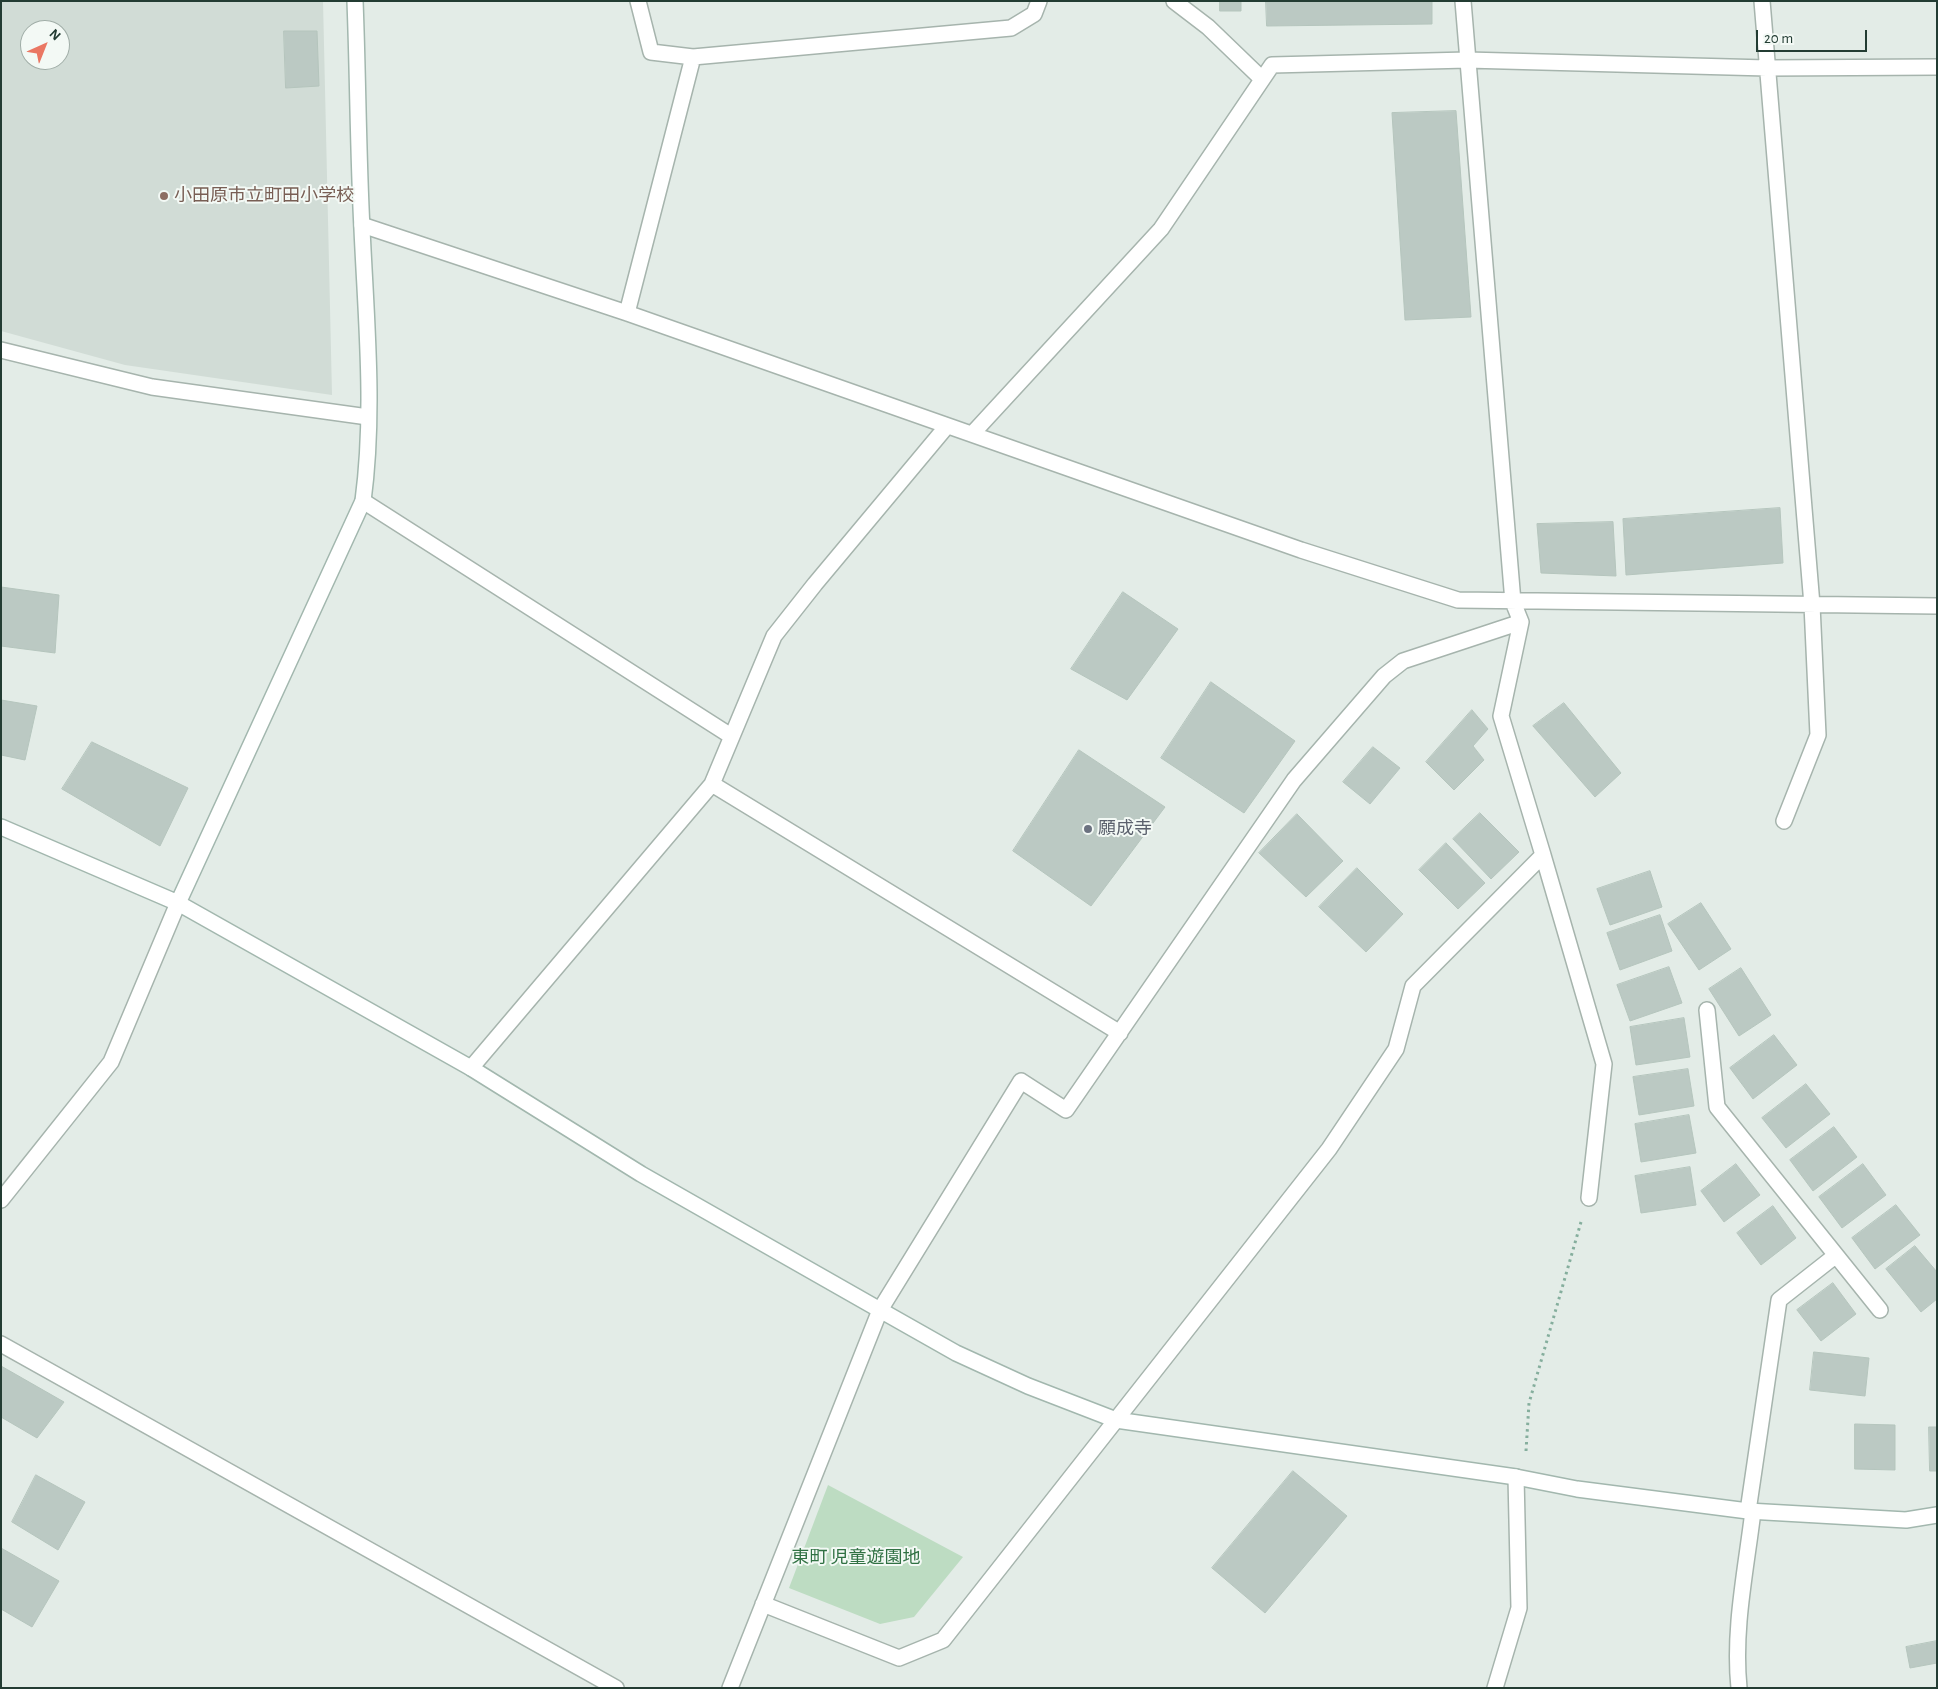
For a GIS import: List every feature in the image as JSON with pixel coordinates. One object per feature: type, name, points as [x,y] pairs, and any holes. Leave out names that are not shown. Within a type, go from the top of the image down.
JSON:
[{"type":"street","points":[[1,1200],[111,1062],[178,903],[363,501],[368,458],[368,350],[355,1]]},
{"type":"street","points":[[638,1],[651,52],[693,58],[1011,28],[1034,14],[1039,1]]},
{"type":"street","points":[[1174,1],[1208,27],[1262,79]]},
{"type":"street","points":[[1464,1],[1467,60],[1513,602],[1520,622],[1501,716],[1604,1064],[1589,1198]]},
{"type":"street","points":[[1762,1],[1812,605],[1818,735],[1784,821]]},
{"type":"street","points":[[627,313],[693,58]]},
{"type":"street","points":[[973,433],[1161,229],[1272,65],[1467,60],[1767,68],[1937,67]]},
{"type":"street","points":[[362,225],[627,313],[947,426],[973,433],[1301,550],[1458,600],[1937,606]]},
{"type":"street","points":[[1,350],[152,388],[368,417]]},
{"type":"street","points":[[471,1068],[712,784],[774,636],[947,426]]},
{"type":"street","points":[[363,501],[731,736]]},
{"type":"street","points":[[730,1688],[880,1310],[1021,1081],[1066,1110],[1294,780],[1384,676],[1403,661],[1520,622]]},
{"type":"street","points":[[712,784],[1120,1033]]},
{"type":"street","points":[[1,828],[178,903],[471,1068],[641,1174],[956,1353],[1028,1386],[1116,1420],[1516,1477],[1577,1489],[1750,1511],[1906,1520],[1937,1514]]},
{"type":"street","points":[[763,1604],[899,1658],[943,1640],[1329,1149],[1396,1049],[1413,986],[1543,855]]},
{"type":"street","points":[[1707,1010],[1717,1107],[1880,1310]]},
{"type":"street","points":[[1739,1688],[1737,1667],[1738,1618],[1750,1511],[1779,1300],[1835,1256]]},
{"type":"street","points":[[1,1344],[616,1688]]},
{"type":"street","points":[[1495,1688],[1519,1608],[1516,1477]]},
{"type":"path","points":[[1516,1477],[1525,1460],[1529,1403],[1589,1198]]},
{"type":"shaded area","name":"小田原市立町田小学校","points":[[1,1],[323,1],[332,395],[125,365],[1,331]]},
{"type":"green space","name":"東町 児童遊園地","points":[[828,1485],[963,1557],[914,1617],[880,1624],[789,1588]]},
{"type":"building","points":[[1220,1],[1241,1],[1241,11],[1220,11]]},
{"type":"building","points":[[1266,1],[1432,1],[1432,24],[1267,26]]},
{"type":"building","points":[[284,31],[317,31],[319,86],[286,88]]},
{"type":"building","points":[[1456,111],[1471,317],[1405,320],[1392,113]]},
{"type":"building","points":[[1780,508],[1783,563],[1626,575],[1623,519]]},
{"type":"building","points":[[1613,522],[1616,576],[1541,573],[1537,524]]},
{"type":"building","points":[[1,587],[59,595],[55,653],[1,646]]},
{"type":"building","points":[[1123,592],[1178,629],[1127,700],[1071,669]]},
{"type":"building","points":[[1211,682],[1295,741],[1244,813],[1161,758]]},
{"type":"building","points":[[1,700],[37,706],[25,760],[1,755]]},
{"type":"building","points":[[1564,703],[1621,773],[1595,797],[1533,726]]},
{"type":"building","points":[[1472,710],[1488,729],[1473,746],[1484,760],[1454,790],[1426,762]]},
{"type":"building","points":[[92,742],[188,788],[160,846],[62,789]]},
{"type":"building","points":[[1373,747],[1400,768],[1370,804],[1343,782]]},
{"type":"building","name":"願成寺","points":[[1079,750],[1165,807],[1091,906],[1013,851]]},
{"type":"building","points":[[1480,813],[1519,852],[1491,879],[1453,839]]},
{"type":"building","points":[[1297,814],[1343,861],[1306,897],[1259,853]]},
{"type":"building","points":[[1446,843],[1485,883],[1458,909],[1419,870]]},
{"type":"building","points":[[1357,868],[1403,914],[1366,952],[1319,907]]},
{"type":"building","points":[[1650,871],[1662,907],[1610,925],[1597,889]]},
{"type":"building","points":[[1701,903],[1731,949],[1699,970],[1668,924]]},
{"type":"building","points":[[1660,915],[1672,951],[1620,970],[1607,933]]},
{"type":"building","points":[[1669,967],[1682,1003],[1630,1021],[1617,985]]},
{"type":"building","points":[[1741,968],[1771,1015],[1739,1036],[1709,989]]},
{"type":"building","points":[[1684,1018],[1690,1057],[1636,1065],[1630,1027]]},
{"type":"building","points":[[1774,1035],[1797,1065],[1753,1099],[1730,1068]]},
{"type":"building","points":[[1688,1069],[1694,1106],[1639,1115],[1633,1077]]},
{"type":"building","points":[[1806,1084],[1830,1114],[1786,1148],[1762,1118]]},
{"type":"building","points":[[1689,1115],[1696,1153],[1641,1162],[1635,1124]]},
{"type":"building","points":[[1834,1127],[1857,1157],[1813,1191],[1790,1160]]},
{"type":"building","points":[[1736,1164],[1760,1195],[1724,1222],[1701,1191]]},
{"type":"building","points":[[1863,1164],[1886,1195],[1842,1228],[1819,1197]]},
{"type":"building","points":[[1690,1167],[1696,1205],[1641,1213],[1635,1176]]},
{"type":"building","points":[[1896,1205],[1920,1235],[1875,1269],[1852,1238]]},
{"type":"building","points":[[1773,1206],[1796,1238],[1761,1265],[1737,1233]]},
{"type":"building","points":[[1915,1246],[1937,1272],[1937,1299],[1921,1312],[1886,1269]]},
{"type":"building","points":[[1833,1283],[1856,1314],[1821,1341],[1797,1310]]},
{"type":"building","points":[[1814,1352],[1869,1358],[1865,1396],[1810,1390]]},
{"type":"building","points":[[1,1366],[64,1402],[37,1438],[1,1417]]},
{"type":"building","points":[[1855,1424],[1895,1425],[1895,1470],[1855,1469]]},
{"type":"building","points":[[1929,1427],[1937,1427],[1937,1471],[1930,1471]]},
{"type":"building","points":[[1293,1471],[1347,1516],[1265,1613],[1212,1568]]},
{"type":"building","points":[[36,1475],[85,1502],[58,1550],[12,1522]]},
{"type":"building","points":[[1,1548],[59,1581],[32,1627],[1,1609]]},
{"type":"building","points":[[1937,1641],[1937,1663],[1910,1668],[1906,1647]]},
{"type":"place","name":"小田原市立町田小学校","points":[[164,196]]},
{"type":"place","name":"願成寺","points":[[1088,829]]}]
